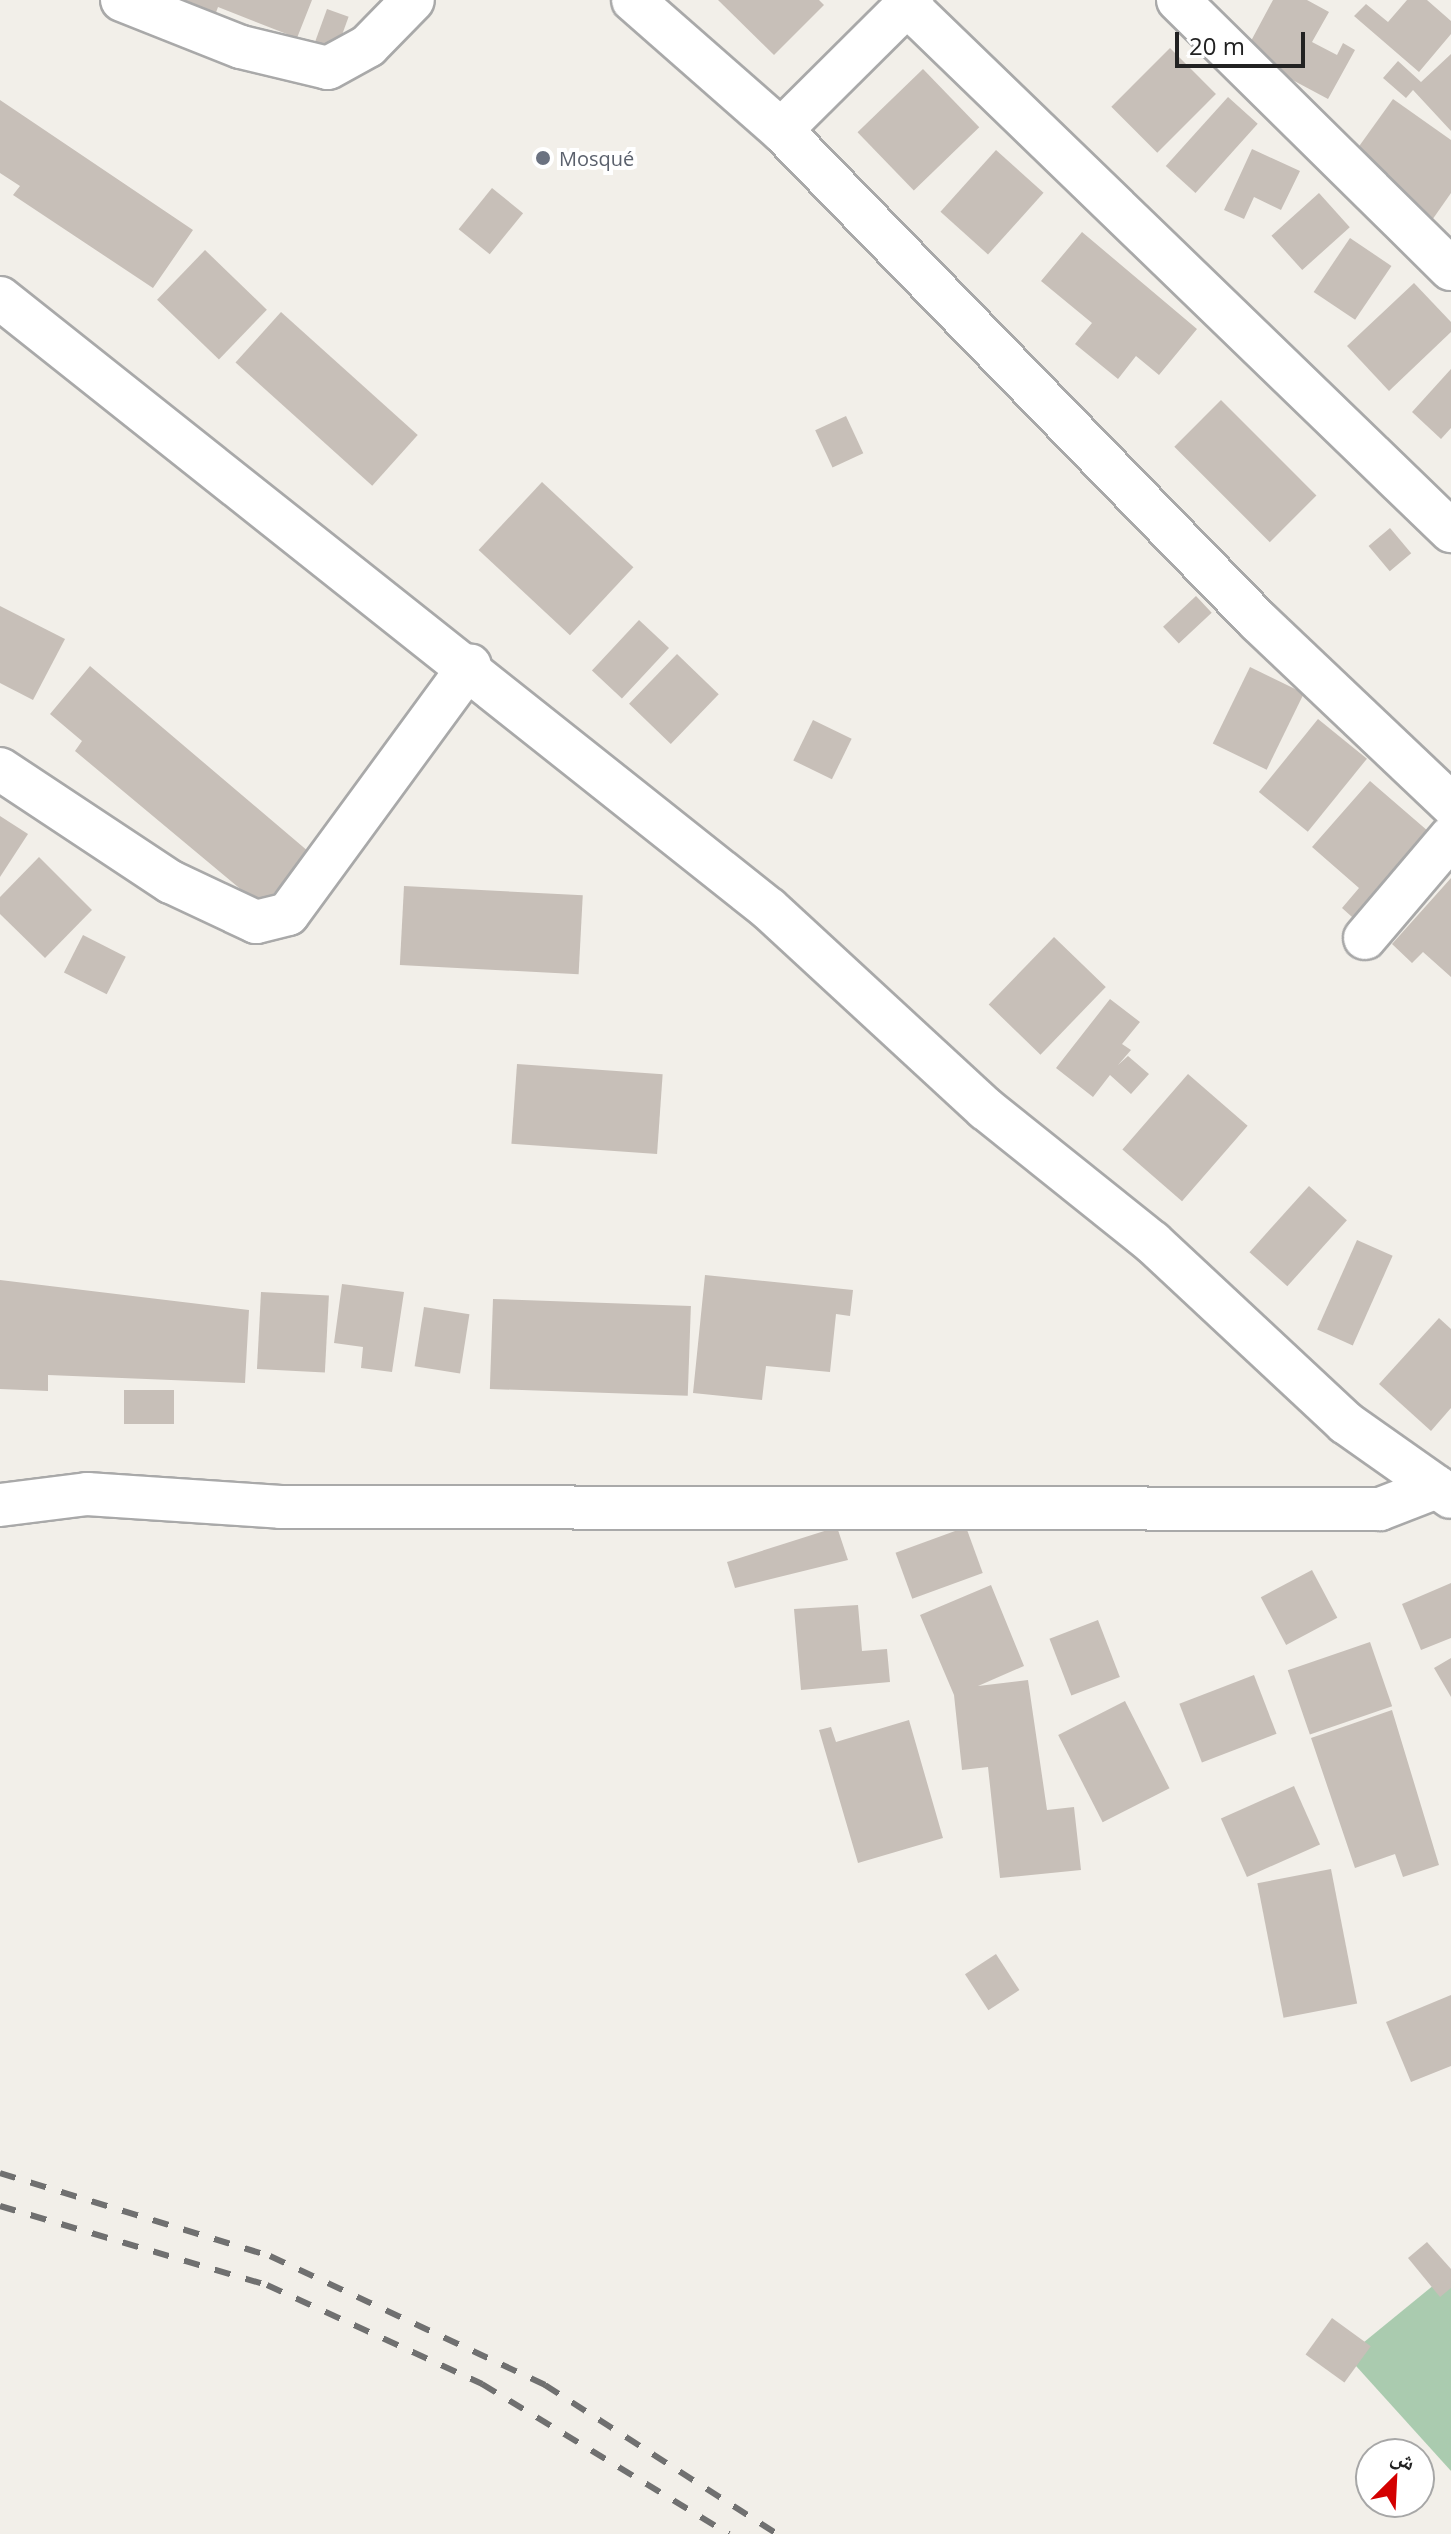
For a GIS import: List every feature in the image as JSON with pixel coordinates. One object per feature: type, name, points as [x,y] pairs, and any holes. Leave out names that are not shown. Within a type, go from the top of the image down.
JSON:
[{"type":"street","points":[[122,0],[241,47],[328,68],[368,46],[413,0]]},
{"type":"street","points":[[633,0],[781,130],[1259,622],[1451,804]]},
{"type":"street","points":[[1178,0],[1451,269]]},
{"type":"street","points":[[781,130],[910,3],[1451,531]]},
{"type":"street","points":[[0,298],[470,665],[769,909],[986,1109],[1152,1242],[1346,1423],[1444,1492]]},
{"type":"street","points":[[0,769],[171,882],[256,922],[288,914],[470,665]]},
{"type":"street","points":[[1365,938],[1451,837]]},
{"type":"street","points":[[0,1505],[87,1494],[296,1507],[1380,1509],[1444,1492]]},
{"type":"green space","points":[[1451,2271],[1451,2471],[1435,2453],[1435,2438],[1421,2438],[1347,2356]]},
{"type":"building","points":[[158,0],[312,0],[297,38],[218,7],[213,21]]},
{"type":"building","points":[[718,0],[819,0],[824,5],[774,55]]},
{"type":"building","points":[[1273,0],[1307,0],[1329,12],[1312,42],[1337,55],[1343,43],[1355,50],[1328,99],[1244,54]]},
{"type":"building","points":[[1407,0],[1427,0],[1451,21],[1451,34],[1419,72],[1354,16],[1366,4],[1388,22]]},
{"type":"building","points":[[327,9],[349,17],[334,57],[312,49]]},
{"type":"building","points":[[1170,48],[1216,94],[1157,153],[1111,107]]},
{"type":"building","points":[[1451,54],[1451,131],[1413,90],[1406,98],[1383,78],[1398,61],[1421,82]]},
{"type":"building","points":[[923,69],[979,127],[914,190],[858,132]]},
{"type":"building","points":[[1228,97],[1258,124],[1195,193],[1166,166]]},
{"type":"building","points":[[1393,99],[1451,140],[1451,193],[1430,223],[1347,163]]},
{"type":"building","points":[[0,100],[193,230],[153,288],[13,195],[20,186],[0,173]]},
{"type":"building","points":[[1252,149],[1300,171],[1281,210],[1254,197],[1244,219],[1224,210]]},
{"type":"building","points":[[996,150],[1044,193],[988,255],[940,212]]},
{"type":"building","points":[[492,188],[523,213],[490,254],[459,229]]},
{"type":"building","points":[[1319,193],[1350,227],[1302,270],[1271,236]]},
{"type":"building","points":[[1082,232],[1197,329],[1159,375],[1136,356],[1118,379],[1075,344],[1092,323],[1041,281]]},
{"type":"building","points":[[1350,238],[1391,266],[1355,320],[1314,292]]},
{"type":"building","points":[[205,250],[267,310],[219,359],[157,300]]},
{"type":"building","points":[[1414,283],[1451,322],[1451,332],[1389,391],[1347,346]]},
{"type":"building","points":[[281,312],[418,435],[372,486],[235,363]]},
{"type":"building","points":[[1451,369],[1451,428],[1441,439],[1412,412]]},
{"type":"building","points":[[1221,400],[1316,495],[1270,542],[1174,447]]},
{"type":"building","points":[[846,416],[863,453],[833,468],[815,430]]},
{"type":"building","points":[[542,482],[633,567],[570,635],[479,550]]},
{"type":"building","points":[[1390,528],[1411,553],[1390,571],[1369,546]]},
{"type":"building","points":[[1196,596],[1212,613],[1179,644],[1163,627]]},
{"type":"building","points":[[0,606],[65,639],[33,700],[0,683]]},
{"type":"building","points":[[639,620],[669,648],[622,698],[592,670]]},
{"type":"building","points":[[677,654],[719,694],[671,744],[629,704]]},
{"type":"building","points":[[90,666],[309,852],[262,907],[75,751],[82,741],[50,714]]},
{"type":"building","points":[[1250,667],[1304,693],[1267,770],[1213,743]]},
{"type":"building","points":[[1318,719],[1367,759],[1308,832],[1259,792]]},
{"type":"building","points":[[813,720],[852,739],[832,779],[793,760]]},
{"type":"building","points":[[1370,781],[1436,838],[1361,925],[1342,908],[1359,888],[1312,847]]},
{"type":"building","points":[[0,816],[28,834],[0,877]]},
{"type":"building","points":[[39,857],[92,910],[45,958],[0,914],[0,897]]},
{"type":"building","points":[[1451,878],[1451,977],[1423,952],[1412,963],[1392,944]]},
{"type":"building","points":[[404,886],[583,895],[579,974],[400,965]]},
{"type":"building","points":[[83,935],[126,957],[107,994],[64,972]]},
{"type":"building","points":[[1054,937],[1106,987],[1040,1055],[989,1005]]},
{"type":"building","points":[[1110,999],[1140,1022],[1122,1044],[1131,1050],[1118,1065],[1128,1056],[1149,1074],[1131,1094],[1110,1075],[1093,1097],[1056,1068]]},
{"type":"building","points":[[517,1064],[663,1074],[657,1154],[511,1144]]},
{"type":"building","points":[[1188,1074],[1248,1126],[1182,1201],[1122,1149]]},
{"type":"building","points":[[1309,1186],[1347,1220],[1287,1286],[1249,1252]]},
{"type":"building","points":[[1357,1240],[1393,1256],[1353,1345],[1317,1330]]},
{"type":"building","points":[[705,1275],[853,1290],[850,1316],[836,1314],[830,1372],[766,1366],[762,1400],[693,1393]]},
{"type":"building","points":[[0,1280],[249,1310],[245,1383],[48,1375],[48,1391],[0,1389]]},
{"type":"building","points":[[342,1284],[404,1292],[392,1372],[361,1368],[363,1347],[334,1343]]},
{"type":"building","points":[[261,1292],[329,1296],[325,1372],[257,1369]]},
{"type":"building","points":[[493,1299],[691,1306],[688,1396],[490,1389]]},
{"type":"building","points":[[424,1307],[469,1314],[460,1373],[415,1366]]},
{"type":"building","points":[[1439,1318],[1451,1329],[1451,1408],[1431,1431],[1379,1384]]},
{"type":"building","points":[[124,1390],[174,1390],[174,1424],[124,1424]]},
{"type":"building","points":[[837,1527],[848,1560],[735,1588],[727,1562]]},
{"type":"building","points":[[966,1527],[983,1573],[912,1599],[896,1553]]},
{"type":"building","points":[[1312,1570],[1337,1618],[1286,1645],[1261,1597]]},
{"type":"building","points":[[1451,1583],[1451,1638],[1421,1650],[1402,1604]]},
{"type":"building","points":[[991,1585],[1024,1666],[978,1686],[1028,1680],[1047,1810],[1074,1807],[1081,1870],[1000,1878],[988,1767],[962,1770],[954,1695],[920,1615]]},
{"type":"building","points":[[858,1605],[862,1651],[887,1649],[890,1682],[801,1690],[794,1609]]},
{"type":"building","points":[[1098,1620],[1120,1677],[1071,1696],[1049,1639]]},
{"type":"building","points":[[1370,1642],[1392,1706],[1310,1735],[1288,1670]]},
{"type":"building","points":[[1451,1658],[1451,1697],[1434,1668]]},
{"type":"building","points":[[1254,1675],[1277,1734],[1202,1762],[1179,1704]]},
{"type":"building","points":[[1125,1701],[1169,1788],[1103,1822],[1058,1735]]},
{"type":"building","points":[[1392,1710],[1439,1865],[1403,1877],[1395,1854],[1355,1868],[1311,1738]]},
{"type":"building","points":[[909,1720],[943,1838],[858,1863],[819,1730],[831,1727],[836,1742]]},
{"type":"building","points":[[1294,1786],[1320,1844],[1247,1877],[1221,1819]]},
{"type":"building","points":[[1331,1869],[1357,2003],[1284,2018],[1257,1883]]},
{"type":"building","points":[[996,1954],[1019,1990],[988,2010],[965,1974]]},
{"type":"building","points":[[1451,1995],[1451,2066],[1411,2082],[1386,2022]]},
{"type":"building","points":[[1427,2242],[1451,2269],[1451,2288],[1440,2297],[1408,2258]]},
{"type":"building","points":[[1332,2318],[1371,2346],[1344,2383],[1306,2354]]},
{"type":"railway","points":[[0,2173],[270,2256],[545,2385],[777,2534]]},
{"type":"railway","points":[[0,2206],[267,2285],[482,2384],[729,2534]]},
{"type":"place","name":"Mosqué","points":[[543,158]]}]
